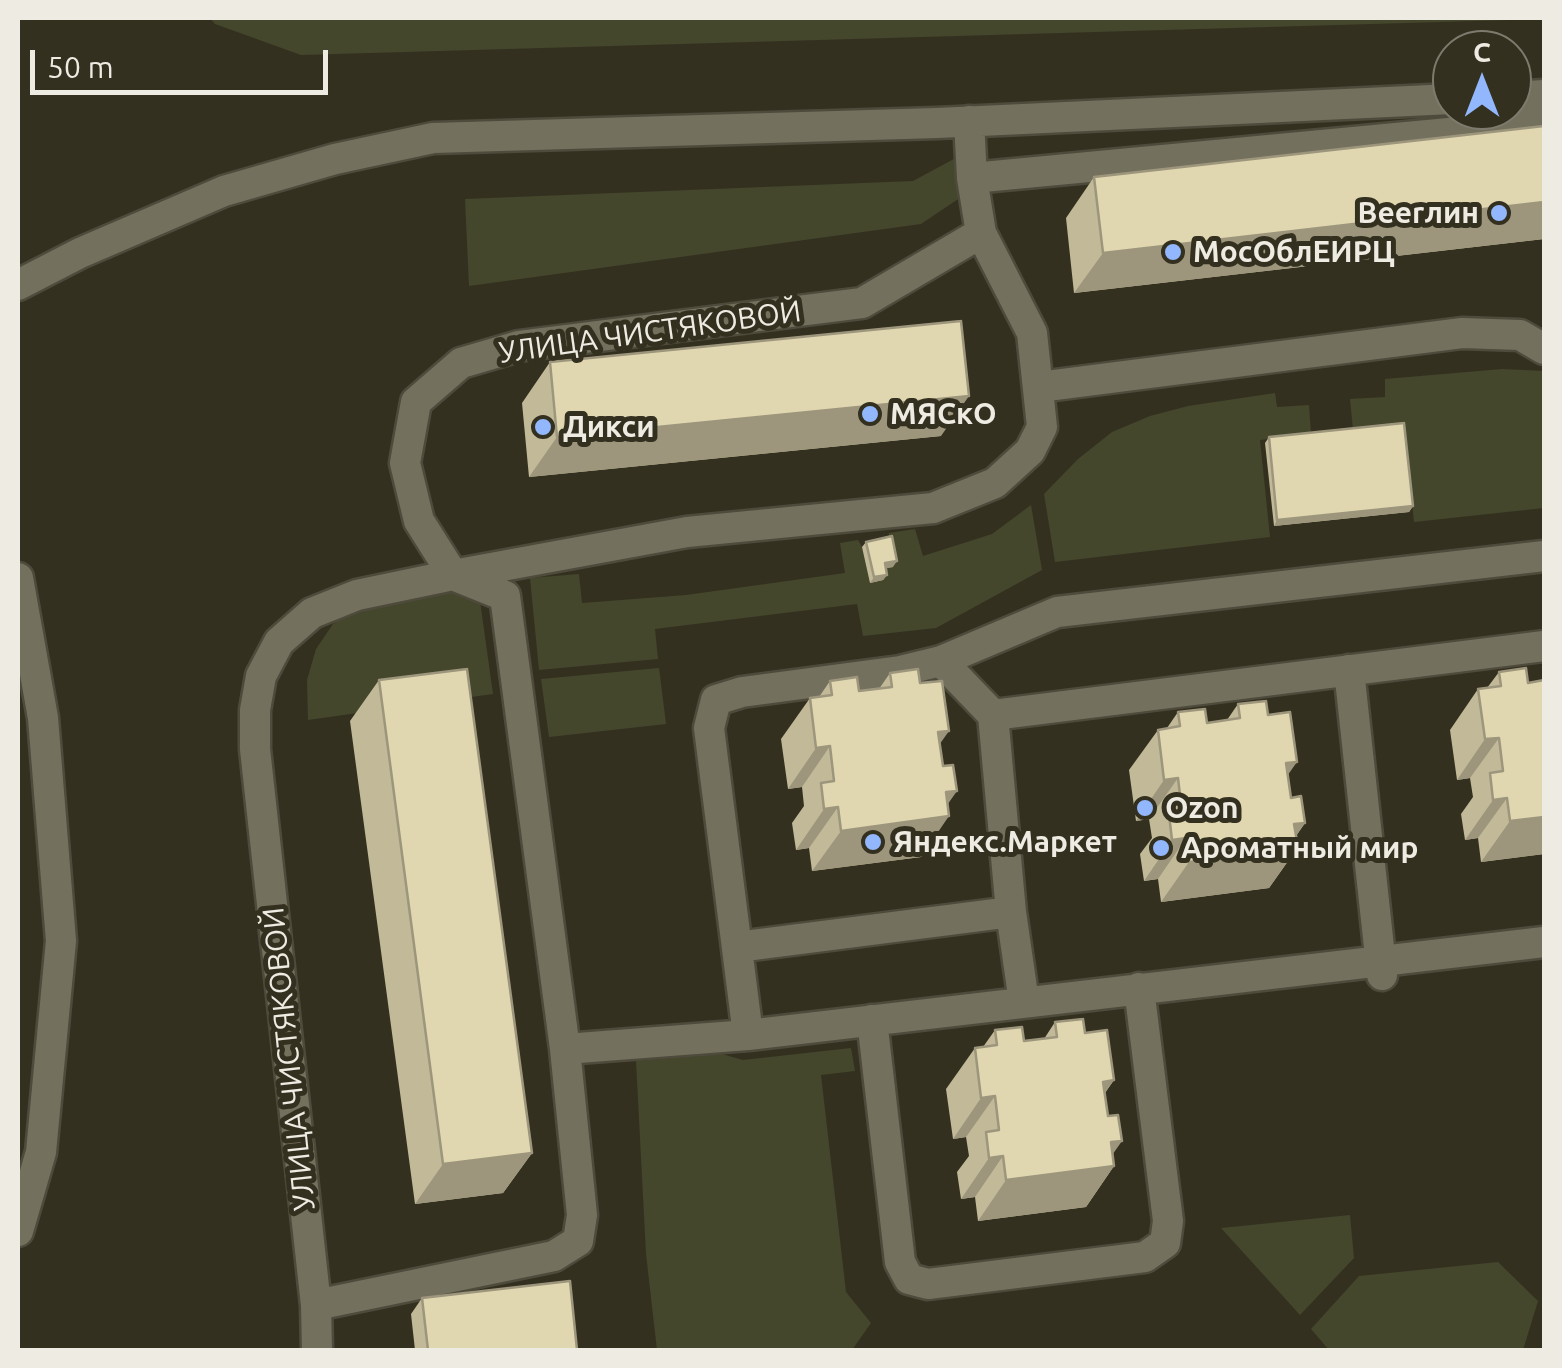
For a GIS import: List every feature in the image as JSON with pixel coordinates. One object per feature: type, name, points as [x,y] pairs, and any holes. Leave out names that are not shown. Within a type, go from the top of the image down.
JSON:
[{"type":"street","points":[[18,285],[80,253],[224,191],[335,159],[433,138],[969,121],[1432,100]]},
{"type":"street","points":[[452,575],[687,532],[933,508],[995,482],[1030,452],[1042,427],[1032,333],[981,233],[972,178],[969,121]]},
{"type":"street","points":[[972,178],[1544,124]]},
{"type":"street","name":"УЛИЦА ЧИСТЯКОВОЙ","points":[[317,1350],[316,1304],[255,748],[255,710],[260,676],[279,642],[312,612],[357,595],[452,575],[419,521],[405,463],[416,402],[461,363],[519,346],[862,303],[981,233]]},
{"type":"street","points":[[1039,387],[1462,333],[1520,334],[1544,349]]},
{"type":"street","points":[[748,1035],[710,728],[716,700],[742,692],[941,662],[1057,612],[1544,556]]},
{"type":"street","points":[[316,1304],[554,1256],[578,1241],[582,1215],[565,1049],[505,596],[452,575]]},
{"type":"street","points":[[18,578],[43,718],[61,942],[41,1152],[18,1231]]},
{"type":"street","points":[[993,715],[1544,646]]},
{"type":"street","points":[[941,662],[993,715],[1024,1002]]},
{"type":"street","points":[[1349,670],[1381,968]]},
{"type":"street","points":[[737,947],[1012,912]]},
{"type":"street","points":[[565,1049],[748,1035],[1139,988],[1451,961],[1544,942]]},
{"type":"street","points":[[872,1020],[900,1262],[908,1280],[947,1282],[1145,1257],[1165,1243],[1168,1221],[1139,988]]},
{"type":"green space","points":[[210,18],[1544,19],[301,55],[215,24]]},
{"type":"green space","points":[[978,146],[982,183],[921,224],[469,286],[465,199],[913,181]]},
{"type":"green space","points":[[1502,369],[1544,371],[1544,508],[1414,522],[1404,425],[1353,430],[1350,399],[1385,397],[1385,379]]},
{"type":"green space","points":[[1275,393],[1277,407],[1309,405],[1311,434],[1260,440],[1270,537],[1055,562],[1044,494],[1112,432],[1188,406]]},
{"type":"green space","points":[[1031,505],[1042,570],[936,628],[863,636],[857,604],[655,629],[658,659],[539,670],[530,578],[579,574],[582,603],[686,595],[845,573],[840,543],[858,540],[862,547],[888,542],[889,533],[915,529],[923,556],[992,534]]},
{"type":"green space","points":[[462,587],[480,601],[493,694],[308,720],[307,680],[316,649],[333,624],[354,607]]},
{"type":"green space","points":[[659,668],[666,724],[549,737],[541,679]]},
{"type":"green space","points":[[851,1048],[855,1071],[821,1075],[846,1292],[871,1323],[852,1350],[657,1350],[646,1254],[636,1061],[722,1054],[743,1060]]},
{"type":"green space","points":[[1350,1215],[1354,1258],[1300,1315],[1221,1228]]},
{"type":"green space","points":[[1498,1262],[1538,1301],[1523,1350],[1329,1350],[1311,1329],[1359,1276]]},
{"type":"building","points":[[1544,126],[1544,202],[1103,253],[1094,177]]},
{"type":"building","points":[[961,321],[969,396],[557,437],[550,362]]},
{"type":"building","points":[[1404,423],[1413,506],[1277,520],[1269,437]]},
{"type":"building","points":[[892,536],[897,561],[885,563],[887,575],[874,577],[866,542]]},
{"type":"building","points":[[1526,668],[1528,683],[1544,680],[1544,817],[1510,821],[1507,798],[1493,800],[1490,773],[1503,771],[1499,738],[1485,739],[1478,689],[1501,686],[1499,672]]},
{"type":"building","points":[[467,669],[532,1153],[443,1164],[379,680]]},
{"type":"building","points":[[918,669],[920,683],[942,681],[949,731],[938,732],[943,766],[953,765],[957,791],[946,792],[949,816],[841,831],[838,807],[824,809],[821,783],[834,781],[830,746],[816,748],[810,698],[832,695],[830,681],[857,677],[859,691],[892,687],[890,673]]},
{"type":"building","points":[[1266,701],[1268,715],[1290,712],[1297,762],[1286,763],[1291,798],[1301,796],[1305,823],[1294,824],[1298,847],[1189,862],[1186,838],[1172,840],[1169,814],[1182,812],[1178,778],[1164,780],[1158,730],[1180,726],[1178,712],[1205,709],[1207,723],[1240,718],[1238,704]]},
{"type":"building","points":[[1083,1019],[1085,1033],[1107,1030],[1114,1080],[1103,1082],[1108,1116],[1118,1115],[1122,1141],[1111,1142],[1114,1166],[1006,1180],[1003,1156],[989,1158],[986,1132],[999,1130],[995,1096],[981,1098],[975,1048],[997,1045],[995,1030],[1022,1027],[1024,1041],[1057,1037],[1055,1022]]},
{"type":"building","points":[[570,1281],[577,1350],[428,1350],[422,1298]]},
{"type":"place","name":"Beerлин","points":[[1499,213]]},
{"type":"place","name":"МосОблЕИРЦ","points":[[1173,252]]},
{"type":"place","name":"МЯСкО","points":[[870,414]]},
{"type":"place","name":"Дикси","points":[[543,427]]},
{"type":"place","name":"Ozon","points":[[1145,808]]},
{"type":"place","name":"Яндекс.Маркет","points":[[873,842]]},
{"type":"place","name":"Ароматный мир","points":[[1161,848]]}]
